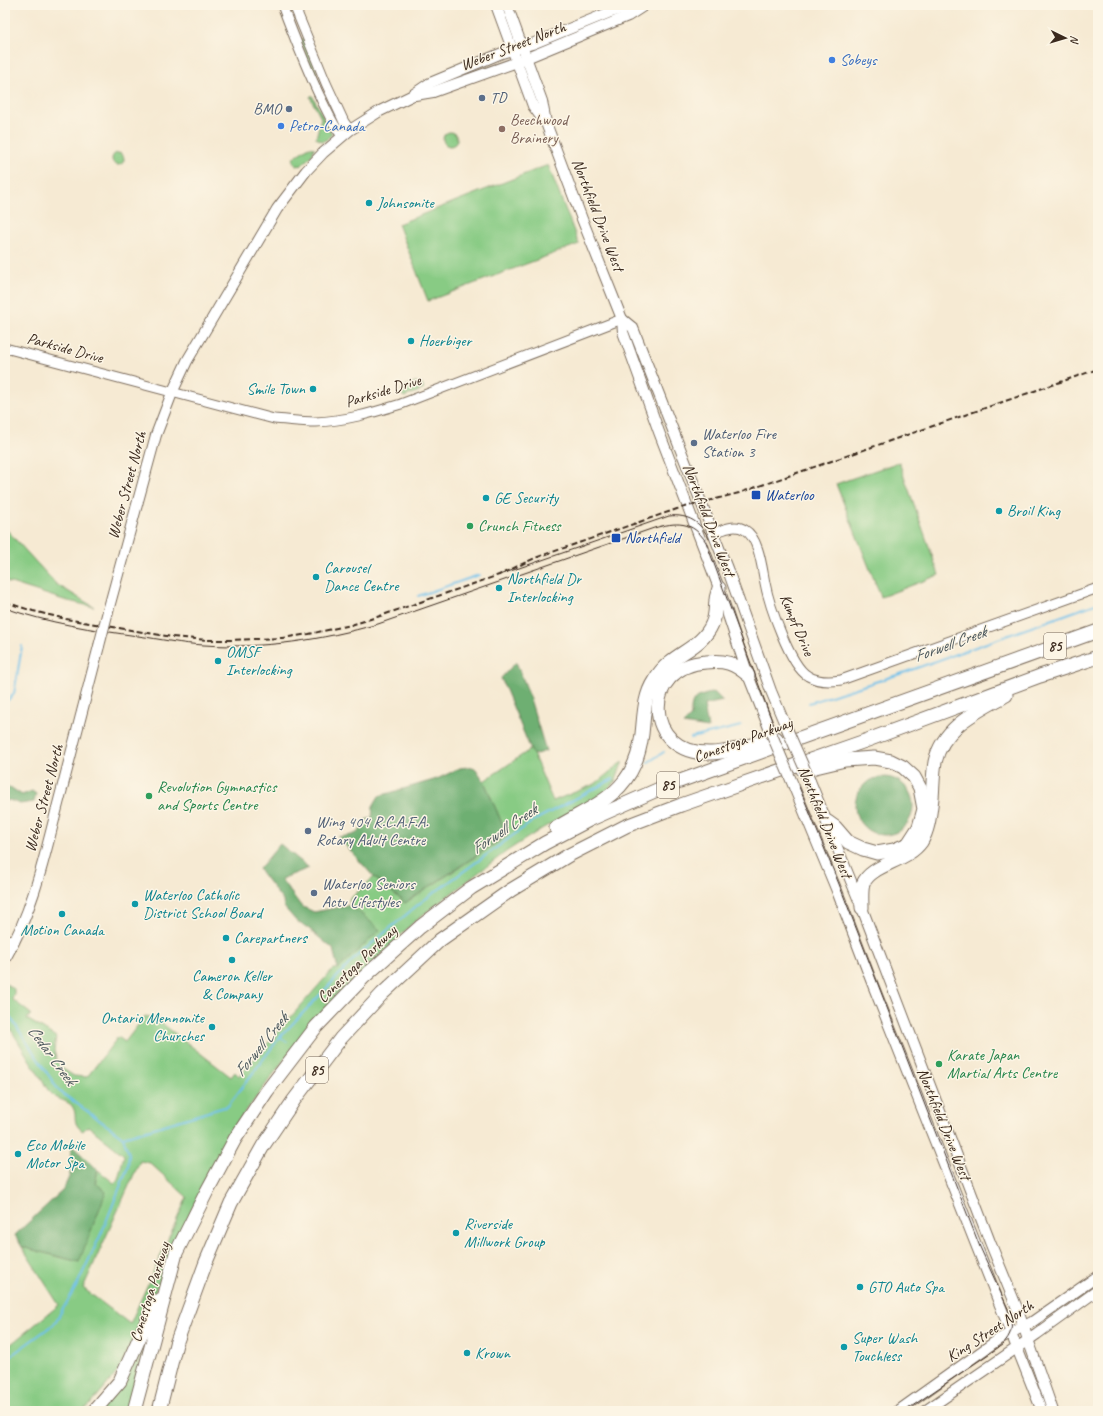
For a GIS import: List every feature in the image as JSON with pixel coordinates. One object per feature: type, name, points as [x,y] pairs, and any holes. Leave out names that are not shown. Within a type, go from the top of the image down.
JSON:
[{"type":"highway","points":[[494,873],[514,854],[605,799],[622,785],[634,767],[641,745],[648,692],[654,681],[670,662],[701,641],[708,633],[716,613],[716,600],[719,588]]},
{"type":"highway","name":"Conestoga Parkway","points":[[134,1411],[176,1253],[235,1139],[267,1091],[316,1028],[363,978],[420,927],[471,888],[545,843],[589,820],[666,786],[1098,631]]},
{"type":"highway","name":"85","points":[[159,1411],[176,1344],[206,1262],[231,1203],[263,1146],[294,1100],[346,1032],[382,994],[440,940],[510,890],[569,855],[626,826],[731,787],[873,738],[1040,676],[1098,657]]},
{"type":"highway","points":[[748,675],[732,664],[715,661],[699,662],[685,666],[671,676],[664,686],[658,701],[659,719],[666,736],[680,747],[697,753],[711,754],[851,719]]},
{"type":"highway","points":[[862,908],[863,885],[869,875],[876,869],[894,862],[910,852],[920,843],[926,834],[930,813],[935,761],[943,742],[955,727],[970,716],[1040,676]]},
{"type":"highway","points":[[731,787],[845,760],[874,758],[891,761],[903,767],[914,777],[920,788],[924,809],[919,827],[908,844],[894,850],[877,853],[862,849],[844,839],[836,827],[828,822]]},
{"type":"highway","points":[[94,1411],[120,1381],[136,1348],[176,1253]]},
{"type":"main road","name":"Northfield Drive West","points":[[496,5],[518,48],[527,58],[542,101],[546,123],[622,319],[623,332],[654,421],[719,588],[748,675],[837,891],[868,973],[1042,1411]]},
{"type":"main road","name":"Northfield Drive West","points":[[507,5],[518,48],[517,62],[533,106],[546,123]]},
{"type":"main road","name":"Weber Street North","points":[[5,960],[9,940],[21,928],[49,840],[108,611],[156,435],[172,393],[187,361],[277,209],[306,171],[346,133],[380,111],[411,96],[430,83],[518,48],[635,5]]},
{"type":"main road","name":"Weber Street North","points":[[411,96],[433,92],[517,62],[628,16],[645,5]]},
{"type":"main road","name":"Northfield Drive West","points":[[622,319],[633,328],[713,533],[771,692],[828,822],[862,908],[990,1242],[1024,1326],[1054,1411]]},
{"type":"main road","points":[[654,421],[658,413],[664,409]]},
{"type":"main road","points":[[681,491],[694,486]]},
{"type":"main road","name":"King Street North","points":[[898,1411],[999,1339],[1032,1322],[1098,1276]]},
{"type":"main road","name":"King Street North","points":[[925,1411],[1098,1290]]},
{"type":"street","points":[[282,5],[301,55],[316,88],[336,128],[346,133]]},
{"type":"street","points":[[294,5],[326,83],[344,122],[346,133]]},
{"type":"street","name":"Parkside Drive","points":[[5,348],[274,419],[314,422],[341,420],[365,415],[400,404],[622,319]]},
{"type":"street","name":"Kumpf Drive","points":[[713,533],[731,527],[738,527],[745,530],[753,537],[761,561],[768,600],[790,652],[799,669],[818,681],[831,682],[841,680],[1098,588]]},
{"type":"green space","points":[[300,39],[304,39],[317,72],[314,76]]},
{"type":"green space","points":[[312,95],[332,134],[326,140],[322,141],[316,138],[321,118],[310,97]]},
{"type":"green space","points":[[450,132],[455,134],[457,139],[455,144],[450,146],[445,144],[443,139],[445,134]]},
{"type":"green space","points":[[309,147],[315,148],[313,150],[313,154],[301,166],[299,165],[297,167],[293,161],[294,157]]},
{"type":"green space","points":[[116,153],[120,153],[124,159],[120,165],[116,165],[112,161],[112,157]]},
{"type":"green space","points":[[548,165],[579,244],[428,301],[398,224]]},
{"type":"green space","points":[[415,382],[421,383],[424,389],[404,397],[401,394],[402,389],[405,386]]},
{"type":"green space","points":[[899,462],[939,575],[881,597],[836,484]]},
{"type":"green space","points":[[5,528],[56,584],[94,607],[64,600],[5,581]]},
{"type":"green space","points":[[516,662],[527,689],[546,751],[533,755],[501,678]]},
{"type":"green space","points":[[714,692],[723,701],[704,705],[708,728],[683,724],[691,716],[692,705],[696,698]]},
{"type":"green space","points":[[531,749],[553,801],[595,784],[623,761],[615,782],[600,797],[543,828],[507,851],[416,920],[306,1030],[238,1122],[195,1203],[120,1369],[90,1405],[81,1411],[5,1411],[5,1349],[59,1305],[22,1247],[79,1262],[98,1170],[114,1183],[118,1179],[124,1155],[88,1126],[83,1131],[79,1128],[72,1106],[55,1097],[48,1090],[5,1020],[5,985],[6,984],[14,989],[12,999],[31,1014],[27,1019],[56,1037],[54,1051],[57,1061],[63,1069],[74,1076],[87,1077],[118,1037],[125,1042],[145,1016],[160,1019],[164,1025],[231,1077],[235,1072],[239,1076],[333,969],[338,969],[379,930],[351,905],[349,900],[374,877],[405,903],[507,836],[484,781]],"holes":[[[140,1161],[150,1163],[187,1197],[130,1324],[83,1288]]]},
{"type":"green space","points":[[468,767],[476,769],[484,781],[507,835],[405,903],[374,877],[338,837],[355,834],[361,829],[365,820],[372,818],[373,806],[379,796],[437,779],[460,768]]},
{"type":"green space","points":[[884,777],[900,782],[908,790],[913,806],[908,822],[900,830],[884,835],[868,830],[860,822],[855,806],[860,790],[868,782]]},
{"type":"green space","points":[[5,786],[22,795],[32,791],[36,794],[34,802],[20,804],[9,800],[5,802]]},
{"type":"green space","points":[[280,844],[309,868],[281,879],[301,906],[314,912],[351,905],[380,930],[338,969],[333,949],[308,928],[297,922],[284,907],[283,901],[259,869]]},
{"type":"green space","points":[[71,1145],[98,1170],[95,1182],[106,1192],[79,1262],[22,1247],[15,1235],[63,1190],[70,1175]]},
{"type":"green space","points":[[143,1338],[146,1339],[128,1411],[99,1411]]},
{"type":"waterway","points":[[418,596],[479,575]]},
{"type":"waterway","name":"Forwell Creek","points":[[809,703],[900,674],[1098,603]]},
{"type":"waterway","points":[[5,703],[14,694],[22,646]]},
{"type":"waterway","name":"Forwell Creek","points":[[691,738],[741,726]]},
{"type":"waterway","name":"Forwell Creek","points":[[647,763],[664,752]]},
{"type":"waterway","name":"Forwell Creek","points":[[123,1137],[228,1106],[280,1037],[357,956],[420,903],[533,821],[613,779]]},
{"type":"waterway","name":"Cedar Creek","points":[[5,1009],[59,1091],[123,1137]]},
{"type":"waterway","points":[[280,1037],[287,1042]]},
{"type":"waterway","name":"Forwell Creek","points":[[5,1360],[54,1324],[76,1287],[102,1232],[128,1167],[129,1154],[123,1137]]},
{"type":"tram line","points":[[499,575],[669,516],[682,516],[693,520],[702,528],[709,539]]},
{"type":"tram line","points":[[5,608],[38,618],[71,625],[188,644],[249,646],[292,642],[335,635],[378,624],[654,528],[683,524],[689,526],[701,535],[706,542],[774,726],[839,884],[980,1247],[1010,1313],[1011,1330],[1010,1334],[1002,1345],[905,1411]]},
{"type":"railway","points":[[5,602],[66,619],[172,637],[230,640],[282,638],[309,634],[351,625],[377,617],[499,575],[535,558],[677,509],[739,493],[1098,369]]},
{"type":"place","name":"Sobeys","points":[[832,60]]},
{"type":"place","name":"TD","points":[[482,98]]},
{"type":"place","name":"BMO","points":[[289,109]]},
{"type":"place","name":"Petro-Canada","points":[[281,126]]},
{"type":"place","name":"Beechwood Brainery","points":[[502,129]]},
{"type":"place","name":"Johnsonite","points":[[369,203]]},
{"type":"place","name":"Hoerbiger","points":[[411,341]]},
{"type":"place","name":"Smile Town","points":[[313,389]]},
{"type":"place","name":"Waterloo Fire Station 3","points":[[694,443]]},
{"type":"place","name":"Waterloo","points":[[756,495]]},
{"type":"place","name":"GE Security","points":[[486,498]]},
{"type":"place","name":"Broil King","points":[[999,511]]},
{"type":"place","name":"Crunch Fitness","points":[[470,526]]},
{"type":"place","name":"Northfield","points":[[616,538]]},
{"type":"place","name":"Carousel Dance Centre","points":[[316,577]]},
{"type":"place","name":"Northfield Dr Interlocking","points":[[499,588]]},
{"type":"place","name":"OMSF Interlocking","points":[[218,661]]},
{"type":"place","name":"Revolution Gymnastics and Sports Centre","points":[[149,796]]},
{"type":"place","name":"Wing 404 R.C.A.F.A. Rotary Adult Centre","points":[[308,831]]},
{"type":"place","name":"Waterloo Seniors Actv Lifestyles","points":[[314,893]]},
{"type":"place","name":"Waterloo Catholic District School Board","points":[[135,904]]},
{"type":"place","name":"Motion Canada","points":[[62,914]]},
{"type":"place","name":"Carepartners","points":[[226,938]]},
{"type":"place","name":"Cameron Keller & Company","points":[[232,960]]},
{"type":"place","name":"Ontario Mennonite Churches","points":[[212,1027]]},
{"type":"place","name":"Karate Japan Martial Arts Centre","points":[[939,1064]]},
{"type":"place","name":"Eco Mobile Motor Spa","points":[[18,1154]]},
{"type":"place","name":"Riverside Millwork Group","points":[[456,1233]]},
{"type":"place","name":"GTO Auto Spa","points":[[860,1287]]},
{"type":"place","name":"Super Wash Touchless","points":[[844,1347]]},
{"type":"place","name":"Krown","points":[[467,1353]]}]
